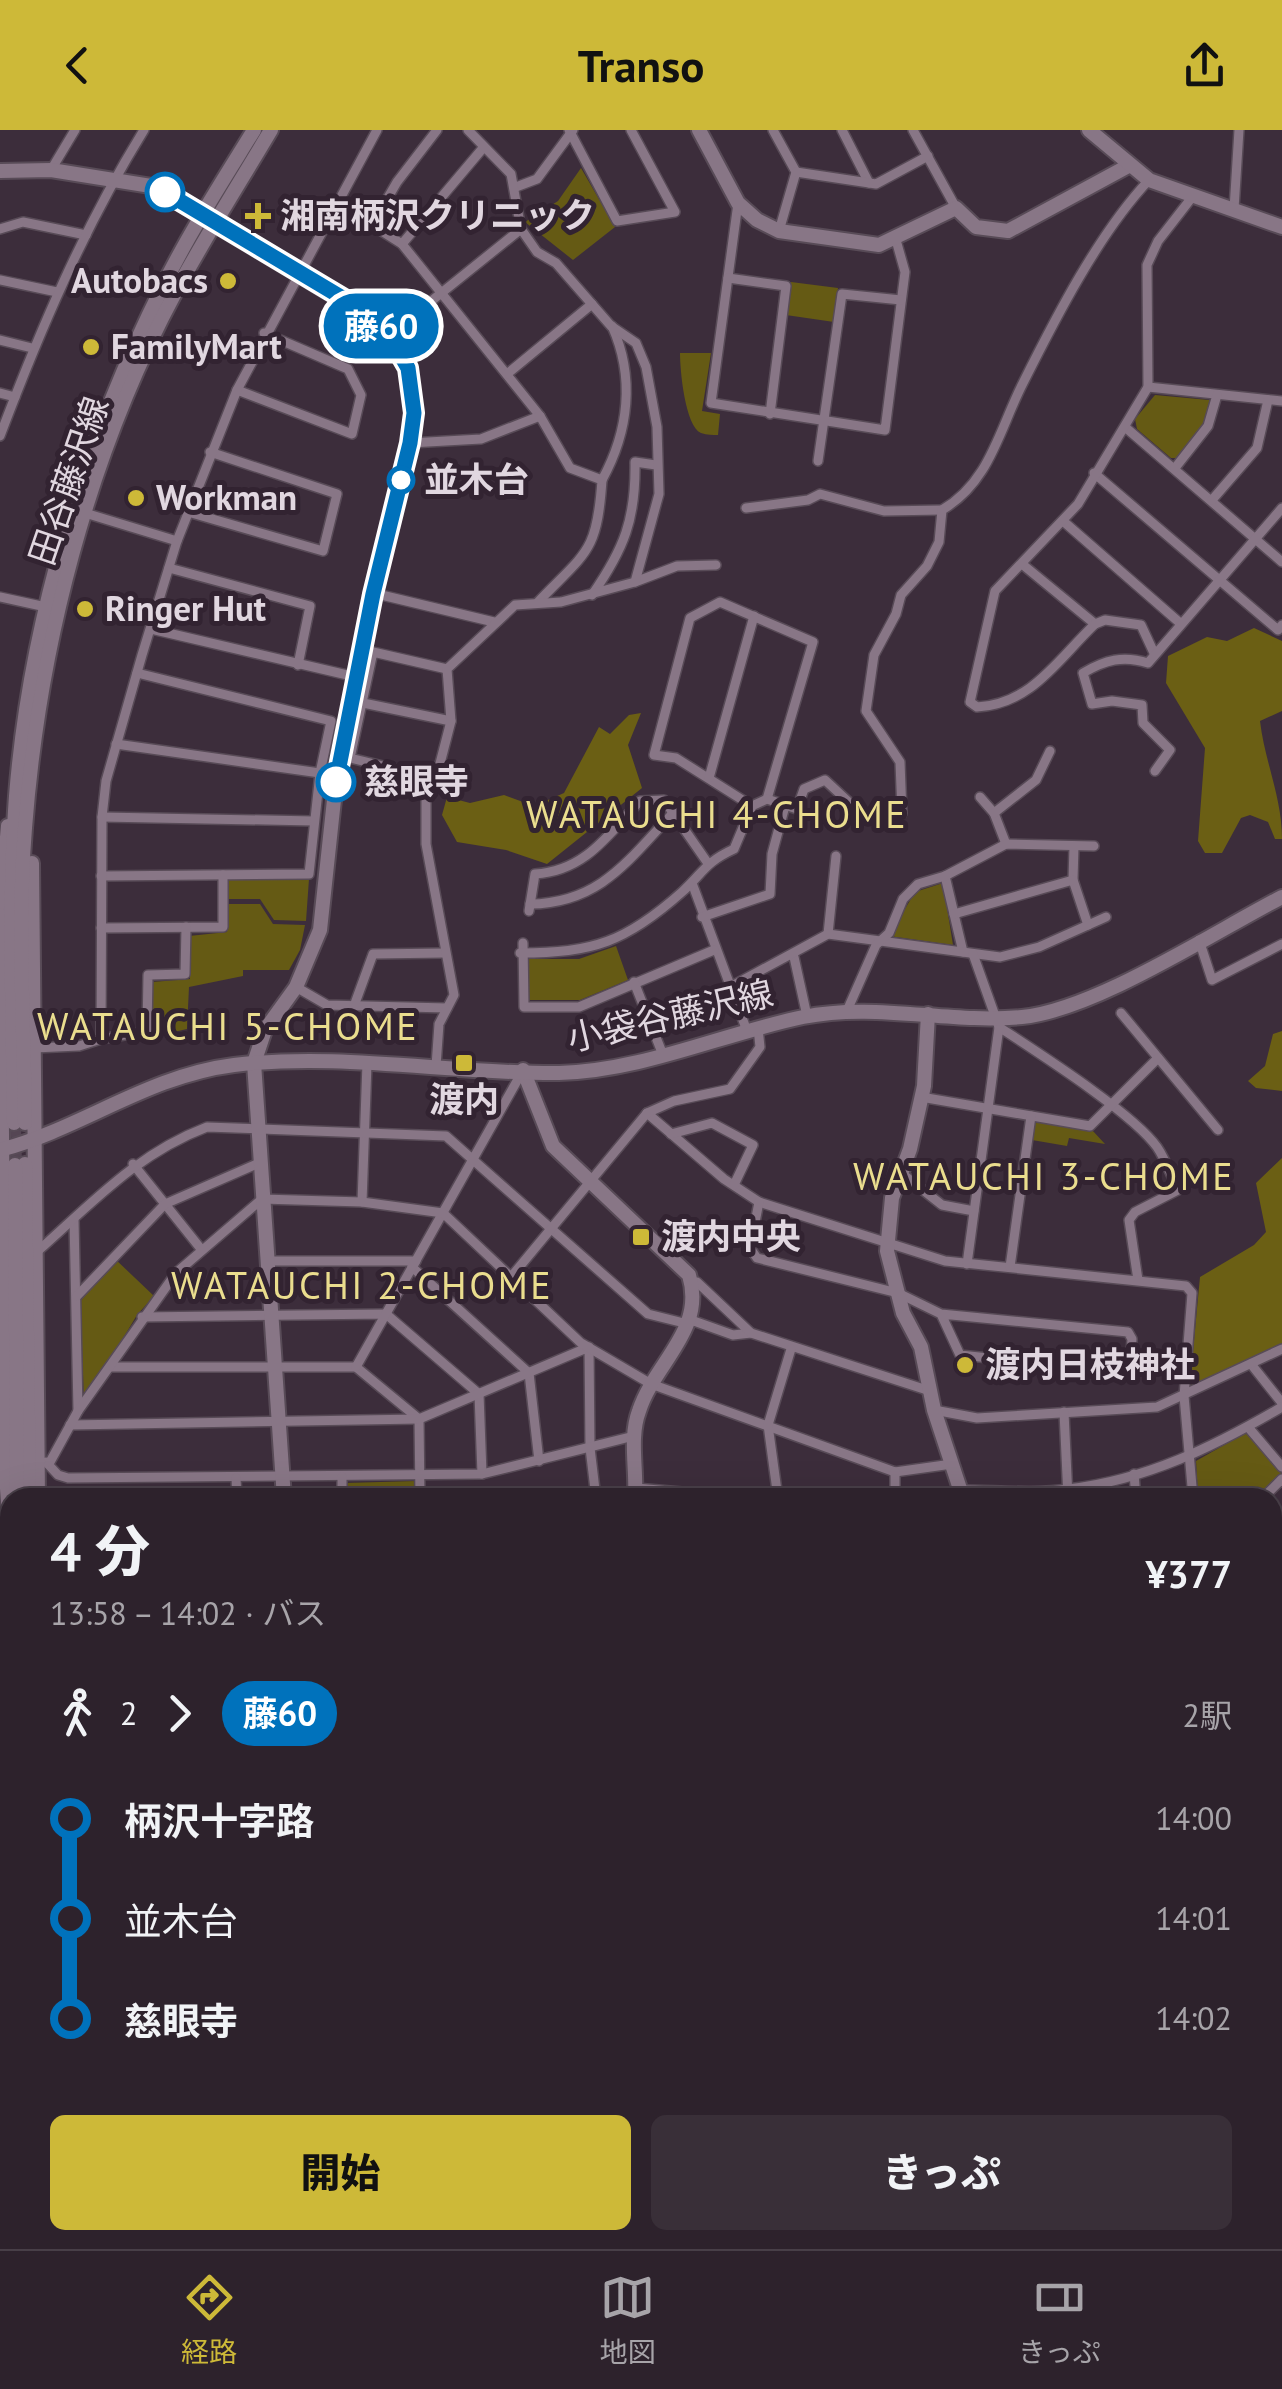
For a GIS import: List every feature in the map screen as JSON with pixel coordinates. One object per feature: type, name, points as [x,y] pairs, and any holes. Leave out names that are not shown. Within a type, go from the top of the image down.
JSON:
[{"type":"main road","name":"田谷藤沢線","points":[[254,130],[209,220],[174,294],[86,512],[58,613],[30,778],[22,910],[20,1123],[11,913],[16,794],[46,607],[86,471],[162,288],[209,220],[271,130]]},
{"type":"main road","points":[[699,130],[738,204],[779,231],[880,244],[896,240],[956,208],[976,227],[1008,232],[1130,165]]},
{"type":"main road","points":[[1089,130],[1150,180],[1282,227]]},
{"type":"main road","points":[[0,170],[51,170],[115,177],[165,192],[361,309],[389,335],[413,388],[410,443],[373,594],[337,772],[320,930],[296,987],[265,1030],[254,1063],[284,1488]]},
{"type":"main road","points":[[30,778],[34,1138],[45,1462],[40,1488]]},
{"type":"main road","points":[[5,1488],[0,915],[5,838],[16,794]]},
{"type":"main road","name":"小袋谷藤沢線","points":[[2,1149],[175,1076],[254,1063],[595,1069],[807,1016],[928,1014],[998,1022],[1044,1014],[1089,998],[1282,897]]},
{"type":"main road","points":[[928,1014],[921,1097],[900,1172],[887,1241],[898,1293],[921,1346],[934,1410],[960,1488]]},
{"type":"main road","points":[[523,1070],[547,1138],[689,1276],[692,1284],[689,1322],[638,1411],[634,1436],[636,1488]]},
{"type":"main road","points":[[16,1488],[20,1165],[28,1488]]},
{"type":"street","points":[[51,170],[74,130]]},
{"type":"street","points":[[0,436],[57,292],[115,177],[144,130]]},
{"type":"street","points":[[101,1039],[102,817],[116,744],[168,568],[210,452],[264,332],[377,130]]},
{"type":"street","points":[[437,130],[397,182],[372,226],[402,244],[540,416],[570,468],[602,480]]},
{"type":"street","points":[[468,130],[504,165],[516,187],[513,204],[521,229],[537,252],[556,263],[612,326],[636,343],[646,367],[657,428],[659,494],[635,582]]},
{"type":"street","points":[[516,187],[537,179],[571,130],[617,222],[675,212],[631,130]]},
{"type":"street","points":[[773,130],[796,172],[779,231]]},
{"type":"street","points":[[842,130],[869,184]]},
{"type":"street","points":[[1234,209],[1239,130]]},
{"type":"street","points":[[916,131],[956,208]]},
{"type":"street","points":[[402,244],[483,148]]},
{"type":"street","points":[[796,172],[876,184],[928,156]]},
{"type":"street","points":[[714,950],[579,1007],[524,1007],[521,948],[576,954],[616,939],[692,883],[707,862],[734,849],[752,806],[768,800],[797,809],[804,789],[825,780],[867,819],[902,813],[900,762],[894,747],[866,711],[870,666],[901,595],[933,554],[942,510],[981,477],[1022,384],[1084,272],[1150,180]]},
{"type":"street","points":[[1154,653],[1141,625],[1105,620],[1094,624],[1063,660],[1004,704],[977,708],[970,702],[991,599],[1063,522],[1148,388],[1147,265],[1158,240],[1193,196]]},
{"type":"street","points":[[738,204],[709,402],[885,430],[905,263],[896,240]]},
{"type":"street","points":[[0,229],[23,222],[86,234]]},
{"type":"street","points":[[389,335],[521,229]]},
{"type":"street","points":[[728,278],[786,286],[770,414]]},
{"type":"street","points":[[0,280],[57,292]]},
{"type":"street","points":[[818,461],[842,294],[901,300]]},
{"type":"street","points":[[506,374],[592,304]]},
{"type":"street","points":[[538,602],[592,546],[598,530],[602,480],[617,454],[628,382],[622,350],[612,326]]},
{"type":"street","points":[[237,390],[352,434],[362,395],[348,369],[264,332]]},
{"type":"street","points":[[0,340],[32,348]]},
{"type":"street","points":[[1148,388],[1282,402]]},
{"type":"street","points":[[0,393],[15,397]]},
{"type":"street","points":[[1175,468],[1208,426],[1217,395]]},
{"type":"street","points":[[1212,500],[1257,448],[1268,400]]},
{"type":"street","points":[[410,443],[481,440],[540,416]]},
{"type":"street","points":[[1125,427],[1258,536],[1282,562]]},
{"type":"street","points":[[188,512],[323,552],[337,494],[210,452]]},
{"type":"street","points":[[592,596],[620,554],[636,500],[635,462],[656,465]]},
{"type":"street","points":[[1094,473],[1278,630],[1282,625]]},
{"type":"street","points":[[746,508],[808,500],[820,494],[884,511],[942,510]]},
{"type":"street","points":[[1155,771],[1170,750],[1143,722],[1142,705],[1112,700],[1092,704],[1082,672],[1105,661],[1129,658],[1148,662],[1282,508]]},
{"type":"street","points":[[86,512],[178,541]]},
{"type":"street","points":[[1063,522],[1180,623]]},
{"type":"street","points":[[436,1066],[439,1024],[454,995],[426,844],[426,794],[436,779],[451,721],[447,669],[515,605],[592,596],[677,566],[716,564]]},
{"type":"street","points":[[1022,564],[1094,624]]},
{"type":"street","points":[[168,568],[310,606],[298,664]]},
{"type":"street","points":[[373,594],[494,622]]},
{"type":"street","points":[[0,598],[46,607]]},
{"type":"street","points":[[752,806],[676,758],[654,755],[690,618],[720,602],[813,642],[768,800]]},
{"type":"street","points":[[710,778],[754,616]]},
{"type":"street","points":[[151,629],[356,677]]},
{"type":"street","points":[[436,779],[350,758],[373,652],[447,669]]},
{"type":"street","points":[[100,876],[309,874],[330,721],[137,673]]},
{"type":"street","points":[[363,703],[451,721]]},
{"type":"street","points":[[116,744],[320,772]]},
{"type":"street","points":[[994,813],[1036,780],[1050,752]]},
{"type":"street","points":[[980,797],[994,813],[1006,844]]},
{"type":"street","points":[[674,812],[613,877],[563,903],[530,907],[535,874],[558,873],[584,861],[640,801],[664,800],[674,812],[707,862]]},
{"type":"street","points":[[702,917],[770,894],[772,854],[786,806]]},
{"type":"street","points":[[102,817],[314,820]]},
{"type":"street","points":[[846,1013],[876,945],[910,890],[1006,844],[1094,846]]},
{"type":"street","points":[[1074,846],[1074,880],[1088,925]]},
{"type":"street","points":[[828,934],[836,856]]},
{"type":"street","points":[[101,928],[223,927],[223,875]]},
{"type":"street","points":[[945,876],[968,953],[998,1022],[990,1109],[967,1264]]},
{"type":"street","points":[[954,914],[1074,880]]},
{"type":"street","points":[[511,1277],[594,1182],[647,1113],[674,1101],[730,1089],[760,1048],[714,950],[692,883]]},
{"type":"street","points":[[732,986],[794,956],[828,934],[1000,958],[1106,917]]},
{"type":"street","points":[[34,1048],[79,1046],[147,1031],[148,976],[185,974],[186,928]]},
{"type":"street","points":[[1199,940],[1212,980],[1282,944]]},
{"type":"street","points":[[354,1006],[373,954],[444,954]]},
{"type":"street","points":[[794,956],[807,1016]]},
{"type":"street","points":[[634,982],[662,1055]]},
{"type":"street","points":[[296,987],[327,1005],[447,1008]]},
{"type":"street","points":[[1121,1013],[1218,1130]]},
{"type":"street","points":[[998,1022],[1156,1144],[1178,1190],[1135,1212],[1128,1220],[1138,1280]]},
{"type":"street","points":[[921,1097],[1090,1126],[1158,1058]]},
{"type":"street","points":[[362,1202],[367,1064]]},
{"type":"street","points":[[356,1366],[523,1070]]},
{"type":"street","points":[[647,1113],[734,1186],[760,1202],[967,1264],[1186,1286],[1192,1292],[1184,1396],[1192,1488]]},
{"type":"street","points":[[1010,1267],[1030,1116]]},
{"type":"street","points":[[672,1134],[712,1123],[753,1145],[734,1186]]},
{"type":"street","points":[[38,1250],[132,1164],[170,1141],[207,1127],[446,1136],[474,1156],[648,1314],[733,1335],[751,1333]]},
{"type":"street","points":[[77,1296],[166,1204],[259,1163]]},
{"type":"street","points":[[132,1164],[201,1249]]},
{"type":"street","points":[[900,1172],[942,1205],[974,1211]]},
{"type":"street","points":[[634,1436],[482,1474],[68,1478],[58,1475],[45,1462],[142,1316],[201,1249],[262,1199],[362,1202],[442,1213],[589,1347],[651,1384],[894,1472],[952,1464]]},
{"type":"street","points":[[760,1202],[750,1248],[757,1258],[898,1293],[941,1314],[1128,1332],[1132,1339],[1130,1368],[1123,1372],[960,1355],[941,1314]]},
{"type":"street","points":[[74,1219],[78,1412]]},
{"type":"street","points":[[268,1262],[414,1264],[530,1372],[539,1461]]},
{"type":"street","points":[[692,1284],[697,1282],[751,1333],[930,1391]]},
{"type":"street","points":[[142,1316],[386,1314],[479,1394],[482,1474]]},
{"type":"street","points":[[70,1424],[419,1419],[589,1347]]},
{"type":"street","points":[[589,1347],[590,1448],[595,1488]]},
{"type":"street","points":[[777,1488],[768,1425],[791,1349]]},
{"type":"street","points":[[934,1410],[962,1418],[1157,1406],[1282,1349]]},
{"type":"street","points":[[1088,1488],[1191,1458],[1282,1405],[1251,1364]]},
{"type":"street","points":[[112,1366],[356,1366],[419,1419],[420,1488]]},
{"type":"street","points":[[1064,1412],[1068,1488]]},
{"type":"street","points":[[1248,1426],[1282,1467]]},
{"type":"street","points":[[894,1472],[895,1488]]},
{"type":"street","points":[[1134,1474],[1135,1488]]},
{"type":"street","points":[[342,1477],[342,1488]]},
{"type":"street","points":[[236,1478],[236,1488]]},
{"type":"shaded area","points":[[581,168],[615,227],[573,260],[525,222],[558,201]]},
{"type":"shaded area","points":[[791,282],[838,288],[834,322],[786,315]]},
{"type":"shaded area","points":[[680,353],[711,353],[702,411],[720,414],[718,435],[701,433],[691,420],[684,397]]},
{"type":"shaded area","points":[[1155,395],[1209,400],[1213,406],[1208,420],[1178,458],[1171,458],[1137,429],[1135,419]]},
{"type":"shaded area","points":[[1254,628],[1282,641],[1282,711],[1260,721],[1282,839],[1275,839],[1268,822],[1250,815],[1241,818],[1222,853],[1205,853],[1198,841],[1205,748],[1166,683],[1168,656],[1207,637],[1227,641]]},
{"type":"shaded area","points":[[641,713],[628,745],[642,788],[547,864],[506,850],[457,842],[442,815],[447,797],[470,803],[504,795],[534,806],[564,793],[599,727],[610,734],[629,715]]},
{"type":"shaded area","points":[[309,879],[306,921],[274,920],[260,899],[227,899],[227,880]]},
{"type":"shaded area","points":[[943,883],[953,945],[889,936],[915,892]]},
{"type":"shaded area","points":[[227,904],[260,904],[273,924],[305,925],[300,950],[289,970],[243,970],[243,976],[189,987],[187,1029],[152,1037],[152,982],[190,979],[189,936],[227,932]]},
{"type":"shaded area","points":[[616,946],[628,980],[580,1000],[527,1000],[525,959],[579,959]]},
{"type":"shaded area","points":[[1282,1031],[1282,1091],[1256,1088],[1248,1081],[1265,1066],[1273,1034]]},
{"type":"shaded area","points":[[1035,1121],[1092,1130],[1105,1144],[1069,1138],[1067,1146],[1032,1140]]},
{"type":"shaded area","points":[[1282,1158],[1282,1349],[1193,1387],[1190,1382],[1200,1277],[1254,1245],[1266,1232],[1256,1183]]},
{"type":"shaded area","points":[[114,1258],[154,1296],[137,1315],[84,1403],[80,1289]]},
{"type":"shaded area","points":[[1247,1432],[1282,1474],[1267,1488],[1198,1488],[1196,1461]]},
{"type":"shaded area","points":[[416,1481],[416,1488],[345,1488],[345,1483]]},
{"type":"tunnel","points":[[14,1123],[15,1165]]},
{"type":"bus line","name":"藤60","points":[[165,192],[361,309],[389,335],[408,368],[414,413],[410,443],[373,594],[336,782]]},
{"type":"place","name":"湘南柄沢クリニック","points":[[258,216]]},
{"type":"place","name":"Autobacs","points":[[228,281]]},
{"type":"place","name":"FamilyMart","points":[[91,347]]},
{"type":"place","name":"並木台","points":[[401,480]]},
{"type":"place","name":"Workman","points":[[136,498]]},
{"type":"place","name":"Ringer Hut","points":[[85,609]]},
{"type":"place","name":"慈眼寺","points":[[336,782]]},
{"type":"place","name":"渡内","points":[[464,1063]]},
{"type":"place","name":"渡内中央","points":[[641,1237]]},
{"type":"place","name":"渡内日枝神社","points":[[965,1365]]},
{"type":"district","name":"WATAUCHI 4-CHOME","points":[[717,815]]},
{"type":"district","name":"WATAUCHI 5-CHOME","points":[[228,1027]]},
{"type":"district","name":"WATAUCHI 3-CHOME","points":[[1044,1177]]},
{"type":"district","name":"WATAUCHI 2-CHOME","points":[[362,1286]]}]
